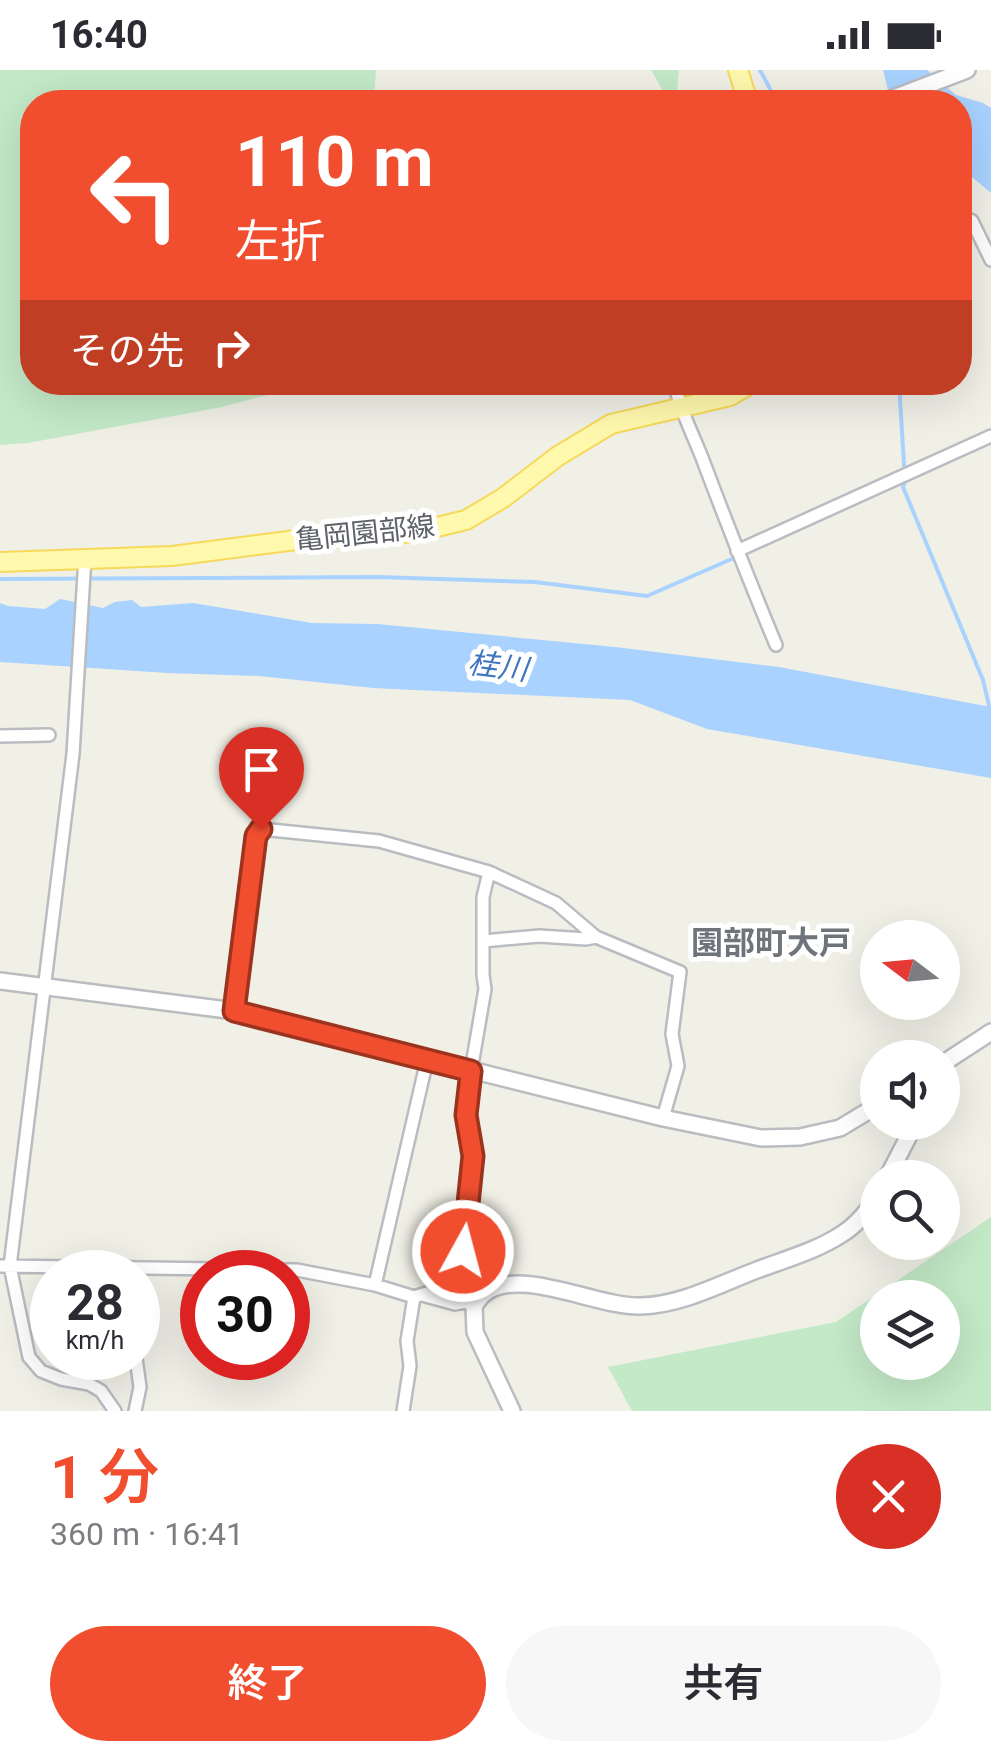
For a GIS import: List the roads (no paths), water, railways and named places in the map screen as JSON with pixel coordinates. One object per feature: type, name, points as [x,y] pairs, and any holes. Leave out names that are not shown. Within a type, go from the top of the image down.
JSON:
[{"type":"main road","name":"亀岡園部線","points":[[0,562],[172,556],[296,540],[416,532],[466,520],[611,424],[732,395]]},
{"type":"street","points":[[914,90],[967,70]]},
{"type":"street","points":[[972,220],[991,260]]},
{"type":"street","points":[[676,395],[776,645]]},
{"type":"street","points":[[737,551],[991,436]]},
{"type":"street","points":[[85,560],[73,754],[5,1266],[29,1356],[41,1371],[102,1391],[114,1411]]},
{"type":"street","points":[[0,736],[50,735]]},
{"type":"street","points":[[234,1011],[256,836],[261,829],[378,841],[489,872],[556,903],[596,937],[680,972],[672,1034],[678,1066],[664,1118]]},
{"type":"street","points":[[418,1296],[433,1291],[455,1267],[463,1251],[473,1156],[466,1115],[485,989],[483,897],[489,872]]},
{"type":"street","points":[[483,941],[538,936],[596,937]]},
{"type":"street","points":[[0,981],[234,1011],[664,1118],[761,1138],[800,1137],[840,1128],[860,1116]]},
{"type":"street","points":[[960,1052],[991,1032]]},
{"type":"street","points":[[375,1286],[427,1060]]},
{"type":"street","points":[[160,1270],[298,1270],[455,1304],[470,1304],[486,1292],[509,1285],[540,1285],[616,1305],[642,1306],[675,1301],[820,1246],[860,1220]]},
{"type":"street","points":[[5,1266],[30,1267]]},
{"type":"street","points":[[455,1267],[470,1304],[475,1332],[512,1411]]},
{"type":"street","points":[[403,1411],[410,1366],[408,1341],[418,1296]]},
{"type":"street","points":[[135,1411],[139,1380]]},
{"type":"water","points":[[883,70],[927,70],[950,90],[888,90]]},
{"type":"water","points":[[972,100],[991,108],[991,193],[972,177]]},
{"type":"water","name":"桂川","points":[[60,599],[103,608],[132,600],[141,607],[193,603],[312,623],[377,624],[615,647],[779,667],[991,707],[991,778],[707,729],[630,700],[373,688],[259,676],[0,662],[0,603],[45,609]]},
{"type":"waterway","points":[[760,70],[771,90]]},
{"type":"waterway","points":[[900,395],[903,487],[983,680],[991,714]]},
{"type":"waterway","points":[[0,579],[378,577],[535,582],[647,596],[734,558]]},
{"type":"district","name":"園部町大戸","points":[[771,943]]}]
